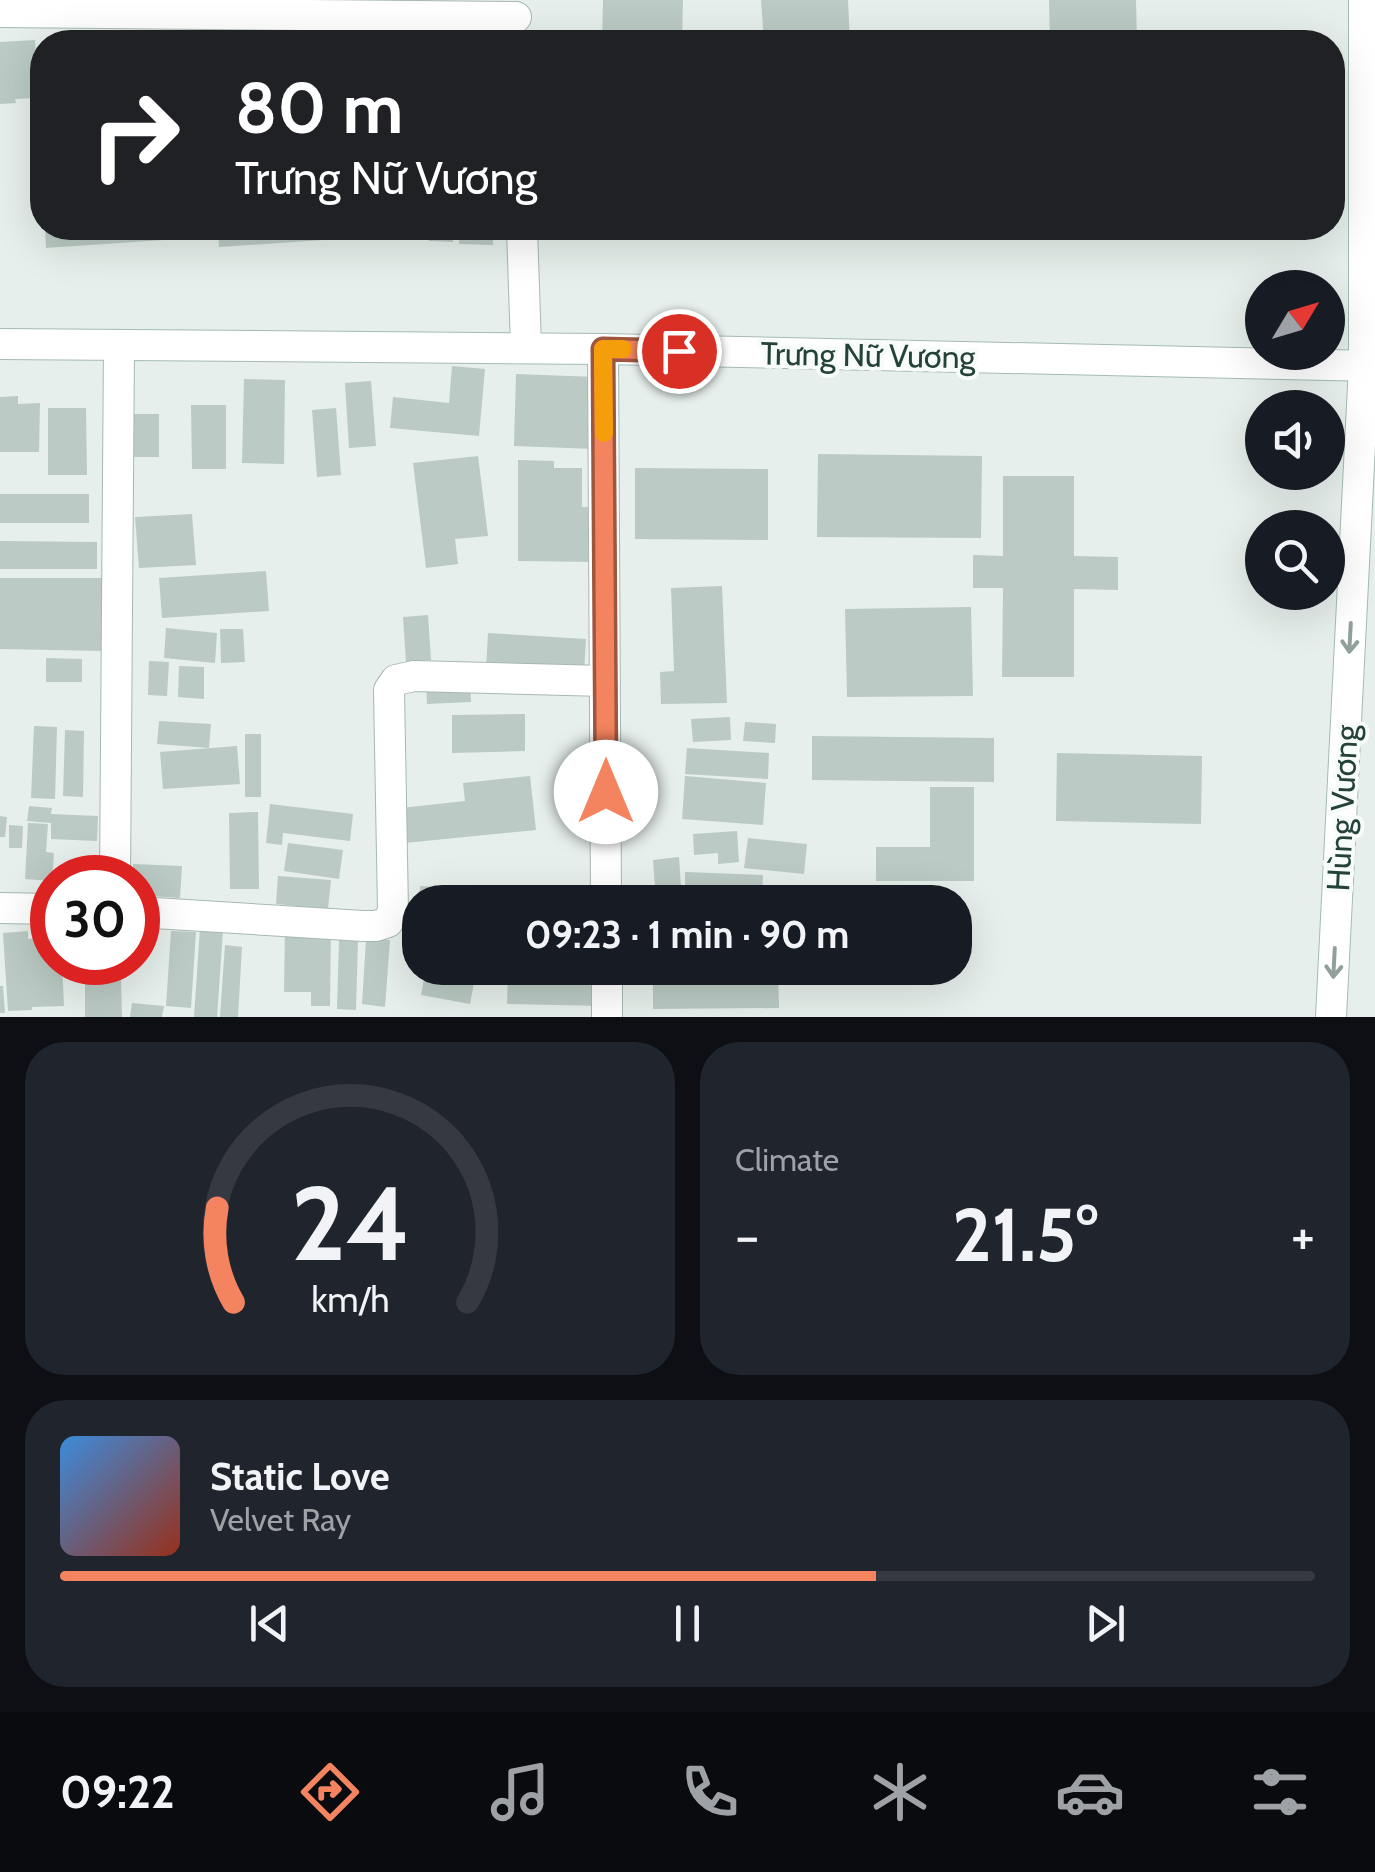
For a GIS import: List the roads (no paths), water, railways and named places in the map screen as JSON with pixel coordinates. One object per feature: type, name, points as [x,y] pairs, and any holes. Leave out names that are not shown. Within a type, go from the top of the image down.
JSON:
[{"type":"street","name":"Hùng Vương","points":[[1331,1017],[1370,366],[1364,0]]},
{"type":"street","points":[[0,12],[96,6],[517,20]]},
{"type":"street","points":[[522,240],[526,348]]},
{"type":"street","name":"Trưng Nữ Vương","points":[[0,344],[603,349],[1370,366]]},
{"type":"street","points":[[115,855],[119,345]]},
{"type":"street","points":[[603,349],[606,885]]},
{"type":"street","points":[[160,913],[364,926],[388,922],[392,911],[389,690],[396,680],[414,676],[605,681]]},
{"type":"street","points":[[0,908],[30,909]]},
{"type":"street","points":[[607,985],[607,1017]]}]
